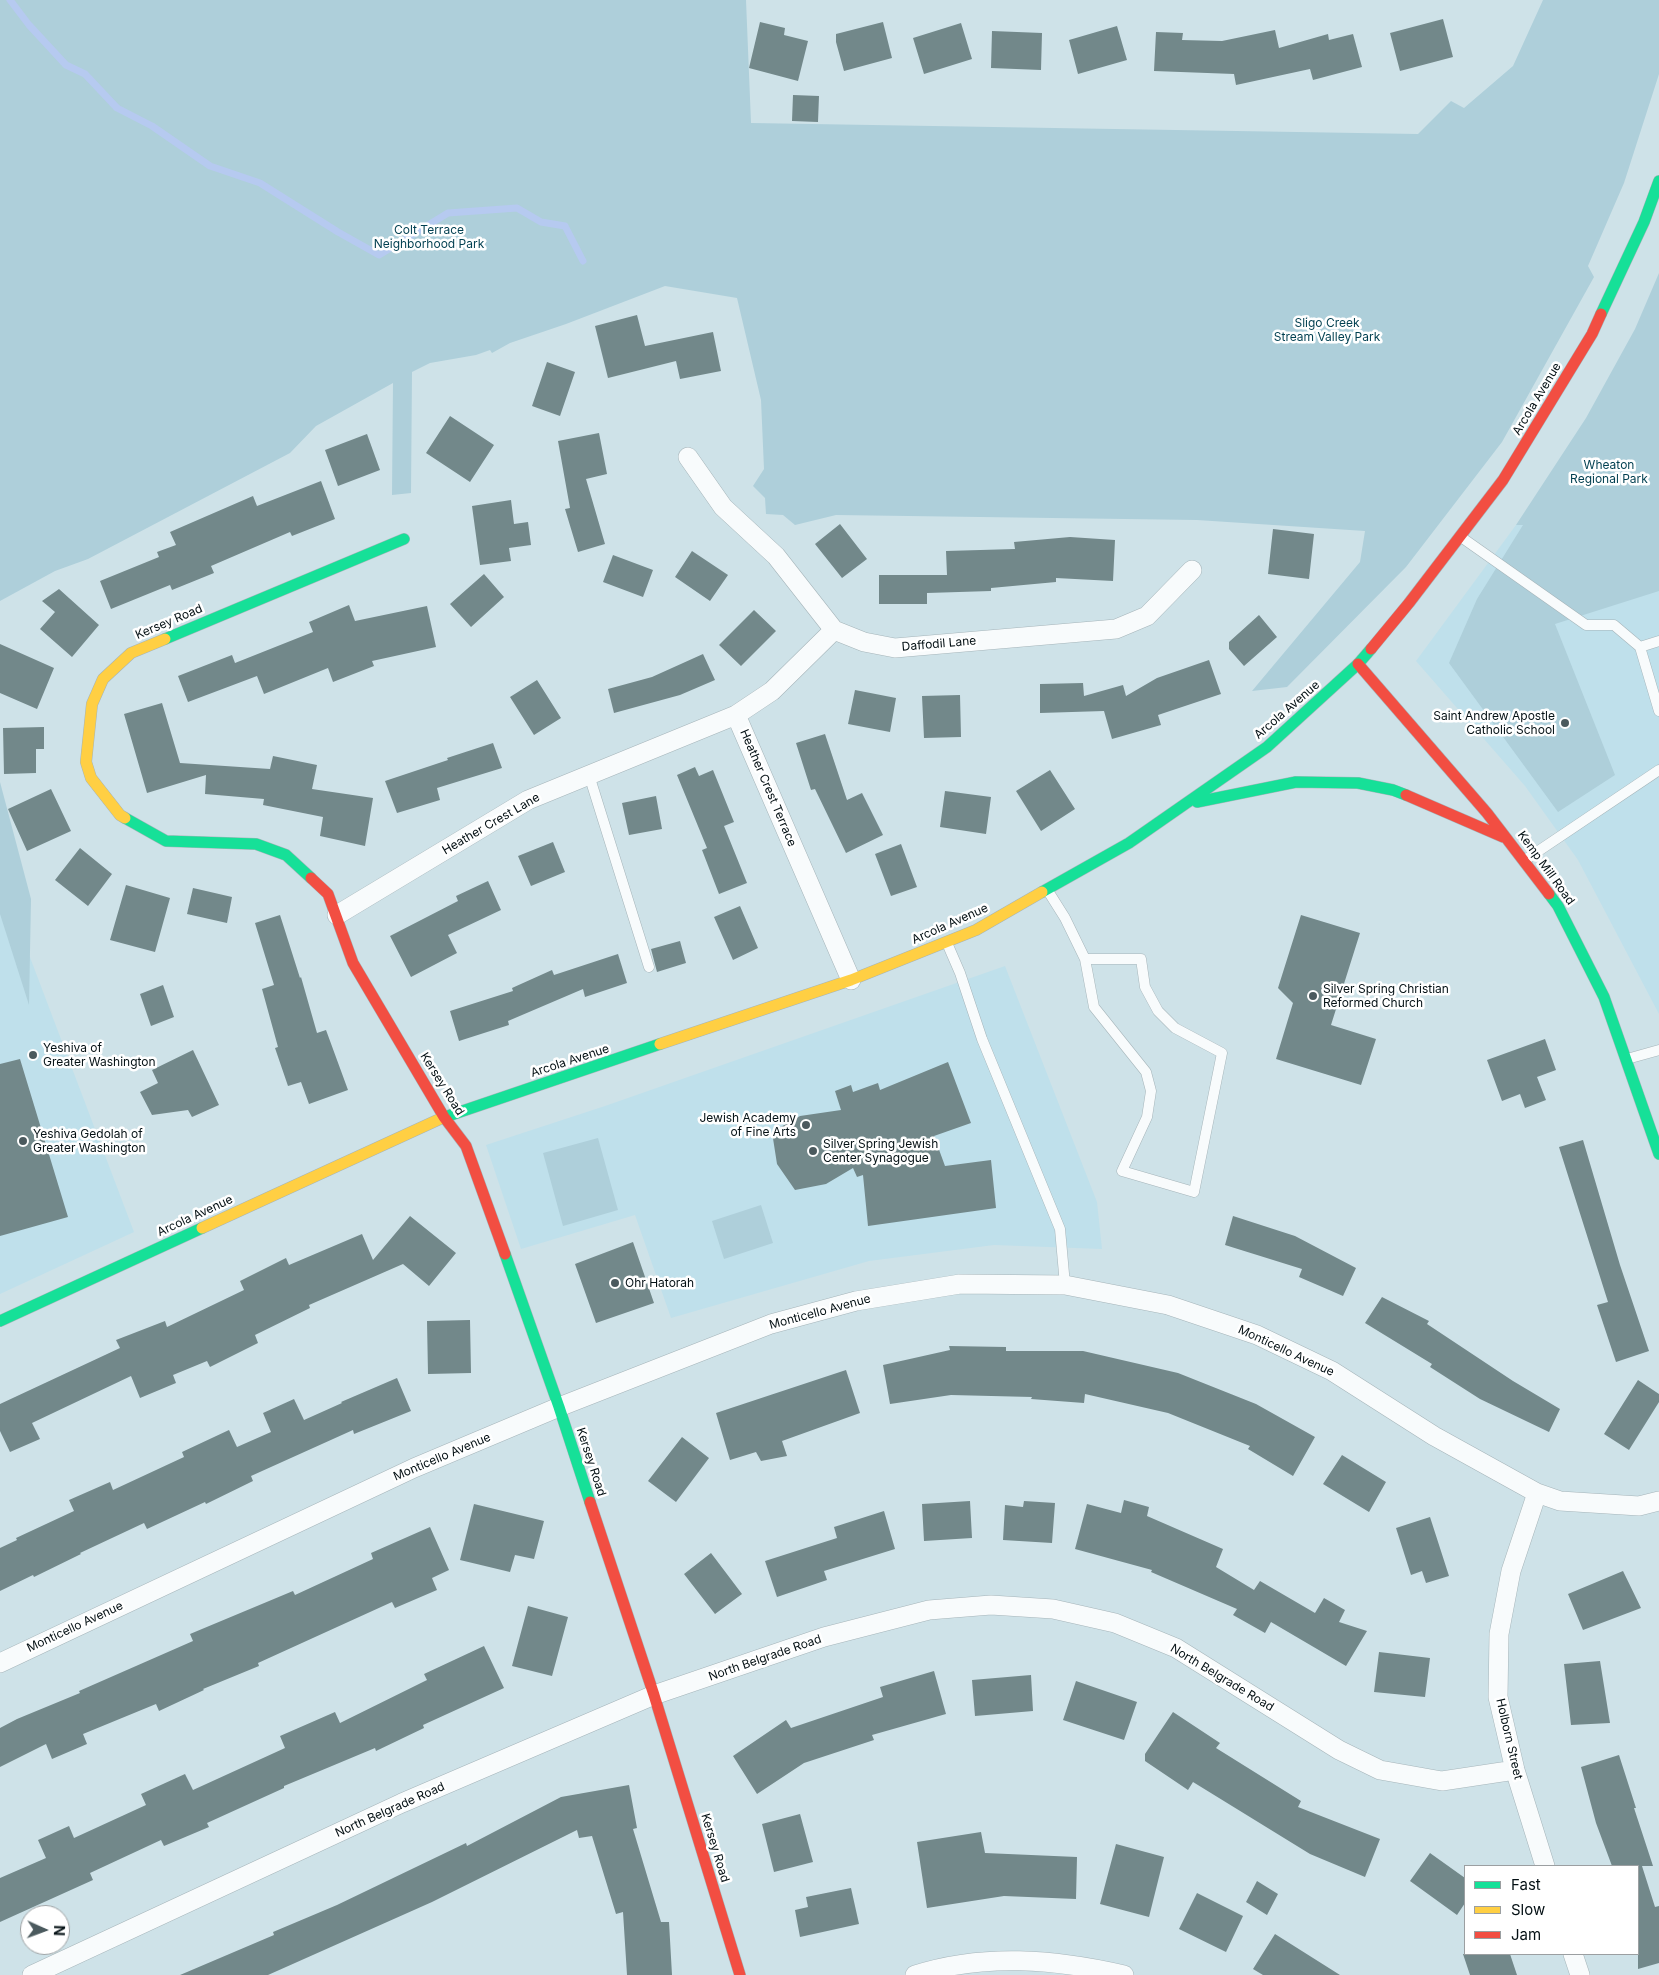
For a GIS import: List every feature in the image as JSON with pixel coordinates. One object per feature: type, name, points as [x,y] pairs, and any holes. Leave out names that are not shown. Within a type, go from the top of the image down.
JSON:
[{"type":"street","name":"Arcola Avenue","points":[[0,1321],[444,1117],[851,980],[976,930],[1129,844],[1267,747],[1358,664],[1409,603],[1503,480],[1592,334],[1644,222],[1659,181]]},
{"type":"street","points":[[688,457],[723,507],[776,556],[834,630]]},
{"type":"street","name":"Kersey Road","points":[[404,540],[131,653],[103,679],[92,704],[86,762],[91,778],[120,815],[166,841],[256,844],[286,854],[328,894],[338,915],[353,963],[444,1117],[466,1146],[559,1408],[654,1695],[740,1975]]},
{"type":"street","name":"Daffodil Lane","points":[[834,630],[864,642],[895,648],[1116,629],[1147,616],[1192,570]]},
{"type":"street","name":"Heather Crest Terrace","points":[[834,630],[772,691],[736,715],[851,980]]},
{"type":"street","name":"Kemp Mill Road","points":[[1358,664],[1487,813],[1558,906],[1604,998],[1659,1154]]},
{"type":"street","name":"Heather Crest Lane","points":[[338,915],[528,800],[736,715]]},
{"type":"street","points":[[1186,804],[1296,782],[1358,783],[1393,790],[1427,803],[1508,840]]},
{"type":"street","name":"Monticello Avenue","points":[[0,1663],[414,1468],[771,1324],[856,1300],[960,1284],[1065,1285],[1168,1305],[1256,1335],[1332,1371],[1434,1436],[1537,1493],[1560,1501],[1639,1506],[1659,1501]]},
{"type":"street","name":"Holborn Street","points":[[1537,1493],[1511,1571],[1499,1634],[1498,1697],[1514,1770],[1545,1865]]},
{"type":"street","name":"North Belgrade Road","points":[[32,1975],[402,1803],[654,1695],[824,1638],[929,1610],[991,1605],[1053,1609],[1115,1623],[1176,1648],[1339,1750],[1380,1770],[1442,1781],[1514,1770]]},
{"type":"street","points":[[1573,1955],[1580,1975]]},
{"type":"street","points":[[915,1975],[964,1963],[1041,1961],[1084,1966],[1124,1975]]},
{"type":"lane","points":[[1460,536],[1586,625],[1614,626],[1640,647],[1659,711]]},
{"type":"lane","points":[[1640,647],[1659,641]]},
{"type":"lane","points":[[1523,861],[1659,770]]},
{"type":"lane","points":[[589,775],[649,967]]},
{"type":"lane","points":[[1048,890],[1065,918],[1085,959],[1094,1007],[1146,1072],[1151,1091],[1147,1117],[1122,1171],[1194,1192],[1222,1053],[1175,1028],[1158,1011],[1145,987],[1141,959],[1085,959]]},
{"type":"lane","points":[[947,942],[960,973],[982,1039],[1060,1229],[1065,1285]]},
{"type":"lane","points":[[1626,1060],[1659,1050]]},
{"type":"shaded area","name":"Saint Andrew Apostle Catholic School","points":[[1659,522],[1659,1014],[1578,860],[1525,786],[1416,661],[1516,525]]},
{"type":"shaded area","name":"Yeshiva of Greater Washington","points":[[0,878],[134,1232],[0,1294]]},
{"type":"shaded area","name":"Jewish Academy of Fine Arts","points":[[1005,966],[1097,1202],[1102,1249],[994,1245],[869,1261],[671,1318],[635,1215],[521,1249],[486,1145],[605,1106]]},
{"type":"green space","points":[[0,0],[746,0],[751,123],[1418,134],[1451,101],[1464,108],[1513,66],[1543,0],[1659,0],[1659,74],[1624,183],[1588,266],[1594,277],[1502,442],[1406,567],[1287,687],[1252,691],[1360,562],[1365,531],[1197,520],[836,515],[795,525],[783,515],[766,514],[765,498],[753,486],[764,469],[761,400],[737,298],[665,286],[510,343],[492,353],[490,350],[476,355],[430,363],[412,372],[411,493],[392,495],[393,383],[316,426],[290,453],[88,559],[55,571],[0,601]]},
{"type":"green space","name":"Wheaton Regional Park","points":[[1659,273],[1659,591],[1555,624],[1615,775],[1558,812],[1449,663],[1477,599],[1523,525],[1516,525],[1586,418],[1635,329]]},
{"type":"green space","points":[[0,782],[31,899],[29,1005],[0,914]]},
{"type":"green space","points":[[598,1138],[618,1210],[563,1226],[543,1153]]},
{"type":"green space","points":[[761,1205],[773,1243],[724,1259],[712,1221]]},
{"type":"building","points":[[1443,19],[1453,57],[1400,71],[1390,33]]},
{"type":"building","points":[[760,22],[785,28],[784,35],[808,41],[798,81],[749,68]]},
{"type":"building","points":[[883,22],[892,58],[844,71],[836,42],[836,34]]},
{"type":"building","points":[[961,23],[972,59],[924,74],[913,38]]},
{"type":"building","points":[[1117,26],[1127,60],[1078,74],[1069,40]]},
{"type":"building","points":[[1275,30],[1279,48],[1328,34],[1329,40],[1353,34],[1362,67],[1313,80],[1310,69],[1236,85],[1234,74],[1154,71],[1156,32],[1183,33],[1182,40],[1222,41]]},
{"type":"building","points":[[992,31],[1042,33],[1041,70],[991,68]]},
{"type":"building","points":[[793,95],[819,96],[818,122],[792,121]]},
{"type":"building","points":[[637,315],[645,346],[713,332],[721,371],[680,379],[676,361],[608,378],[595,326]]},
{"type":"building","points":[[547,362],[575,372],[560,416],[532,406]]},
{"type":"building","points":[[450,416],[494,445],[470,482],[426,453]]},
{"type":"building","points":[[599,433],[607,474],[586,479],[605,544],[578,552],[565,509],[570,508],[558,441]]},
{"type":"building","points":[[367,434],[380,470],[338,486],[325,450]]},
{"type":"building","points":[[321,481],[335,519],[292,536],[290,532],[211,566],[214,573],[172,590],[170,585],[111,609],[100,581],[159,557],[157,552],[176,545],[170,532],[253,496],[257,506]]},
{"type":"building","points":[[511,500],[514,524],[528,522],[531,545],[509,548],[511,561],[480,565],[472,506]]},
{"type":"building","points":[[840,524],[867,559],[842,578],[815,544]]},
{"type":"building","points":[[1273,529],[1314,534],[1309,579],[1268,574]]},
{"type":"building","points":[[1070,537],[1115,540],[1113,581],[1056,578],[1056,582],[991,588],[991,591],[927,593],[927,604],[879,604],[879,575],[947,575],[946,551],[1015,549],[1014,542]]},
{"type":"building","points":[[692,551],[728,575],[710,601],[675,577]]},
{"type":"building","points":[[613,555],[653,570],[643,597],[603,582]]},
{"type":"building","points":[[484,574],[504,597],[471,627],[450,604]]},
{"type":"building","points":[[59,589],[99,625],[72,657],[40,629],[55,612],[42,601]]},
{"type":"building","points":[[349,605],[355,621],[427,606],[436,647],[372,661],[374,666],[333,682],[328,668],[264,694],[257,676],[188,702],[178,676],[232,655],[235,663],[313,632],[309,622]]},
{"type":"building","points":[[754,610],[776,631],[741,666],[719,645]]},
{"type":"building","points":[[1259,615],[1277,637],[1244,666],[1229,649],[1229,642]]},
{"type":"building","points":[[0,644],[54,668],[37,709],[0,693]]},
{"type":"building","points":[[703,654],[715,680],[680,695],[614,713],[608,689],[652,677]]},
{"type":"building","points":[[1209,660],[1221,694],[1158,715],[1161,725],[1112,739],[1104,711],[1040,713],[1040,684],[1083,683],[1084,696],[1123,685],[1126,696],[1157,678]]},
{"type":"building","points":[[537,680],[561,718],[534,735],[510,697]]},
{"type":"building","points":[[855,690],[896,698],[890,732],[848,724]]},
{"type":"building","points":[[960,695],[961,737],[924,738],[922,696]]},
{"type":"building","points":[[162,703],[180,763],[270,769],[273,756],[317,765],[312,789],[373,798],[365,846],[320,836],[323,817],[263,805],[264,799],[205,794],[206,775],[147,793],[124,714]]},
{"type":"building","points":[[44,727],[44,749],[36,749],[36,773],[4,774],[3,728]]},
{"type":"building","points":[[825,734],[847,800],[862,793],[883,835],[846,853],[815,789],[811,790],[796,743]]},
{"type":"building","points":[[493,743],[502,768],[437,788],[440,800],[397,813],[385,781]]},
{"type":"building","points":[[695,767],[699,776],[713,770],[734,822],[724,826],[747,883],[719,894],[702,850],[707,848],[677,775]]},
{"type":"building","points":[[1050,770],[1075,809],[1041,831],[1016,791]]},
{"type":"building","points":[[51,789],[71,831],[27,851],[8,809]]},
{"type":"building","points":[[945,791],[991,797],[986,834],[940,827]]},
{"type":"building","points":[[656,796],[662,829],[629,835],[622,803]]},
{"type":"building","points":[[553,842],[565,872],[531,886],[518,856]]},
{"type":"building","points":[[901,844],[917,887],[891,896],[875,854]]},
{"type":"building","points":[[80,848],[112,874],[88,906],[55,880]]},
{"type":"building","points":[[488,881],[501,910],[448,935],[457,953],[411,977],[390,936],[458,901],[456,896]]},
{"type":"building","points":[[126,885],[170,898],[155,952],[110,940]]},
{"type":"building","points":[[193,888],[232,897],[227,923],[187,914]]},
{"type":"building","points":[[740,906],[758,948],[733,960],[714,917]]},
{"type":"building","points":[[280,915],[317,1033],[326,1030],[348,1090],[309,1104],[301,1082],[288,1086],[275,1048],[278,1047],[262,989],[274,985],[255,923]]},
{"type":"building","name":"Silver Spring Christian Reformed Church","points":[[1301,915],[1360,933],[1331,1025],[1376,1039],[1361,1085],[1276,1059],[1293,1003],[1278,988]]},
{"type":"building","points":[[680,941],[686,963],[657,972],[651,949]]},
{"type":"building","points":[[618,954],[627,983],[585,997],[583,989],[508,1021],[509,1025],[459,1041],[450,1011],[513,991],[512,988],[552,970],[554,975]]},
{"type":"building","points":[[163,985],[174,1017],[151,1026],[140,994]]},
{"type":"building","points":[[1545,1039],[1556,1070],[1537,1077],[1546,1100],[1525,1108],[1520,1094],[1502,1101],[1487,1060]]},
{"type":"building","points":[[193,1050],[219,1105],[192,1117],[188,1110],[152,1115],[140,1092],[158,1083],[152,1070]]},
{"type":"building","name":"Yeshiva Gedolah of Greater Washington","points":[[20,1059],[68,1217],[0,1236],[0,1064]]},
{"type":"building","name":"Jewish Academy of Fine Arts","points":[[948,1062],[971,1123],[934,1136],[945,1166],[991,1160],[996,1208],[868,1226],[863,1175],[857,1177],[853,1168],[826,1184],[795,1190],[777,1164],[772,1132],[800,1116],[841,1110],[835,1091],[851,1085],[853,1092],[878,1083],[880,1090]]},
{"type":"building","points":[[1583,1140],[1620,1265],[1649,1351],[1616,1362],[1597,1305],[1608,1302],[1559,1147]]},
{"type":"building","points":[[410,1216],[456,1253],[429,1286],[403,1264],[309,1305],[310,1308],[255,1335],[258,1343],[210,1367],[207,1361],[173,1375],[176,1383],[140,1398],[131,1376],[32,1423],[40,1439],[10,1452],[0,1431],[0,1404],[120,1348],[116,1340],[165,1321],[167,1327],[244,1290],[240,1281],[286,1258],[289,1265],[362,1234],[373,1260]]},
{"type":"building","points":[[1233,1216],[1295,1236],[1356,1268],[1343,1296],[1299,1277],[1302,1269],[1225,1245]]},
{"type":"building","name":"Ohr Hatorah","points":[[633,1242],[654,1303],[596,1323],[575,1264]]},
{"type":"building","points":[[1382,1297],[1429,1321],[1427,1324],[1513,1381],[1560,1409],[1549,1432],[1480,1399],[1430,1367],[1432,1364],[1365,1323]]},
{"type":"building","points":[[470,1320],[471,1373],[428,1374],[427,1321]]},
{"type":"building","points":[[949,1346],[1006,1347],[1006,1351],[1083,1351],[1178,1373],[1256,1404],[1315,1437],[1293,1476],[1248,1449],[1250,1446],[1168,1413],[1085,1394],[1084,1403],[1031,1399],[1032,1397],[951,1395],[890,1404],[883,1365],[950,1350]]},
{"type":"building","points":[[846,1370],[860,1413],[782,1441],[787,1456],[761,1461],[756,1452],[730,1460],[716,1413]]},
{"type":"building","points":[[397,1378],[411,1411],[354,1434],[353,1430],[251,1476],[253,1481],[206,1504],[205,1502],[147,1529],[144,1523],[34,1577],[33,1575],[0,1591],[0,1548],[17,1540],[16,1538],[74,1511],[69,1500],[110,1482],[113,1490],[184,1457],[182,1452],[229,1430],[237,1447],[271,1432],[263,1413],[294,1399],[304,1420]]},
{"type":"building","points":[[1638,1380],[1659,1394],[1659,1402],[1629,1450],[1604,1434]]},
{"type":"building","points":[[682,1437],[709,1458],[676,1502],[648,1481]]},
{"type":"building","points":[[1342,1455],[1386,1482],[1369,1512],[1323,1484]]},
{"type":"building","points":[[1124,1500],[1149,1507],[1147,1516],[1223,1549],[1216,1567],[1254,1590],[1260,1581],[1315,1613],[1324,1598],[1345,1610],[1339,1622],[1367,1631],[1346,1666],[1271,1622],[1265,1633],[1233,1615],[1237,1609],[1151,1572],[1152,1570],[1075,1549],[1087,1504],[1121,1513]]},
{"type":"building","points":[[970,1501],[972,1538],[924,1541],[922,1504]]},
{"type":"building","points":[[1024,1501],[1055,1503],[1052,1543],[1003,1540],[1005,1505],[1023,1507]]},
{"type":"building","points":[[474,1504],[544,1521],[534,1559],[515,1555],[510,1572],[460,1560]]},
{"type":"building","points":[[884,1511],[895,1549],[824,1571],[827,1580],[777,1597],[765,1561],[837,1538],[834,1527]]},
{"type":"building","points":[[1430,1517],[1449,1576],[1426,1583],[1422,1571],[1411,1575],[1396,1528]]},
{"type":"building","points":[[430,1527],[449,1570],[432,1578],[437,1590],[395,1608],[392,1602],[258,1663],[259,1666],[203,1689],[159,1711],[156,1704],[83,1734],[87,1744],[52,1759],[46,1744],[0,1767],[0,1728],[193,1641],[190,1634],[293,1591],[295,1595],[373,1559],[371,1553]]},
{"type":"building","points":[[711,1553],[742,1594],[715,1614],[684,1574]]},
{"type":"building","points":[[1623,1571],[1641,1608],[1583,1630],[1568,1594]]},
{"type":"building","points":[[528,1606],[568,1617],[552,1676],[512,1666]]},
{"type":"building","points":[[484,1646],[504,1688],[423,1725],[424,1728],[376,1751],[375,1748],[284,1786],[284,1788],[207,1823],[209,1827],[164,1846],[161,1840],[90,1873],[93,1880],[38,1905],[20,1905],[20,1913],[0,1922],[0,1878],[46,1858],[38,1840],[69,1826],[74,1838],[146,1805],[141,1794],[185,1774],[193,1790],[285,1748],[280,1736],[335,1712],[340,1723],[427,1680],[424,1674]]},
{"type":"building","points":[[1379,1652],[1430,1658],[1425,1697],[1374,1692]]},
{"type":"building","points":[[1600,1661],[1610,1723],[1571,1725],[1564,1664]]},
{"type":"building","points":[[934,1671],[946,1714],[872,1735],[874,1740],[804,1763],[757,1794],[733,1756],[786,1720],[791,1728],[883,1697],[880,1687]]},
{"type":"building","points":[[1031,1675],[1033,1711],[975,1716],[972,1680]]},
{"type":"building","points":[[1076,1681],[1137,1702],[1124,1740],[1063,1720]]},
{"type":"building","points":[[1173,1712],[1220,1743],[1216,1748],[1301,1801],[1298,1807],[1380,1839],[1365,1877],[1310,1854],[1193,1782],[1188,1790],[1145,1761],[1145,1754]]},
{"type":"building","points":[[1619,1755],[1653,1866],[1642,1866],[1655,1907],[1659,1906],[1659,1963],[1638,1969],[1639,1865],[1612,1865],[1596,1823],[1581,1767]]},
{"type":"building","points":[[629,1785],[637,1828],[633,1829],[661,1922],[669,1922],[672,1975],[627,1975],[623,1912],[616,1914],[592,1836],[579,1838],[577,1830],[432,1902],[268,1975],[180,1975],[274,1935],[273,1932],[337,1905],[466,1843],[467,1846],[561,1797]]},
{"type":"building","points":[[800,1814],[813,1862],[774,1872],[762,1824]]},
{"type":"building","points":[[981,1832],[985,1853],[1077,1857],[1076,1899],[1004,1896],[927,1908],[917,1842]]},
{"type":"building","points":[[1116,1844],[1164,1857],[1149,1917],[1100,1904]]},
{"type":"building","points":[[1430,1853],[1464,1877],[1464,1904],[1457,1915],[1410,1881]]},
{"type":"building","points":[[1257,1881],[1278,1894],[1267,1915],[1246,1902]]},
{"type":"building","points":[[851,1888],[859,1924],[800,1937],[795,1910],[808,1907],[806,1897]]},
{"type":"building","points":[[1197,1893],[1243,1916],[1226,1952],[1179,1929]]},
{"type":"building","points":[[1275,1934],[1340,1975],[1263,1975],[1253,1969]]},
{"type":"building","points":[[1463,1954],[1510,1955],[1517,1975],[1470,1975]]},
{"type":"waterway","points":[[10,0],[29,25],[66,65],[85,74],[117,108],[152,126],[210,166],[260,183],[338,232],[379,255],[448,213],[517,208],[541,222],[565,226],[583,261]]},
{"type":"traffic: fast","points":[[1601,314],[1644,222],[1659,181]]},
{"type":"traffic: fast","points":[[165,639],[404,539]]},
{"type":"traffic: fast","points":[[1042,892],[1129,843],[1267,747],[1358,664],[1371,649]]},
{"type":"traffic: fast","points":[[1197,802],[1296,782],[1358,783],[1393,790],[1406,795]]},
{"type":"traffic: fast","points":[[125,818],[166,841],[256,844],[286,855],[311,878]]},
{"type":"traffic: fast","points":[[1549,894],[1558,906],[1604,997],[1659,1154]]},
{"type":"traffic: fast","points":[[442,1118],[660,1044]]},
{"type":"traffic: fast","points":[[0,1321],[202,1228]]},
{"type":"traffic: fast","points":[[505,1254],[590,1502]]},
{"type":"traffic: slow","points":[[125,818],[120,815],[91,778],[86,762],[92,704],[103,679],[131,653],[165,639]]},
{"type":"traffic: slow","points":[[660,1044],[851,980],[976,930],[1042,892]]},
{"type":"traffic: slow","points":[[202,1228],[442,1118]]},
{"type":"traffic: jam","points":[[1371,649],[1409,603],[1503,480],[1592,334],[1601,314]]},
{"type":"traffic: jam","points":[[1358,664],[1487,813],[1549,894]]},
{"type":"traffic: jam","points":[[1406,795],[1503,837]]},
{"type":"traffic: jam","points":[[311,878],[328,894],[353,963],[444,1117],[466,1146],[505,1254]]},
{"type":"traffic: jam","points":[[590,1502],[654,1695],[740,1975]]},
{"type":"place","name":"Saint Andrew Apostle Catholic School","points":[[1565,723]]},
{"type":"place","name":"Silver Spring Christian Reformed Church","points":[[1313,996]]},
{"type":"place","name":"Yeshiva of Greater Washington","points":[[33,1055]]},
{"type":"place","name":"Jewish Academy of Fine Arts","points":[[806,1125]]},
{"type":"place","name":"Yeshiva Gedolah of Greater Washington","points":[[23,1141]]},
{"type":"place","name":"Silver Spring Jewish Center Synagogue","points":[[813,1151]]},
{"type":"place","name":"Ohr Hatorah","points":[[615,1283]]},
{"type":"park label","name":"Colt Terrace Neighborhood Park","points":[[429,237]]},
{"type":"park label","name":"Sligo Creek Stream Valley Park","points":[[1327,330]]}]
